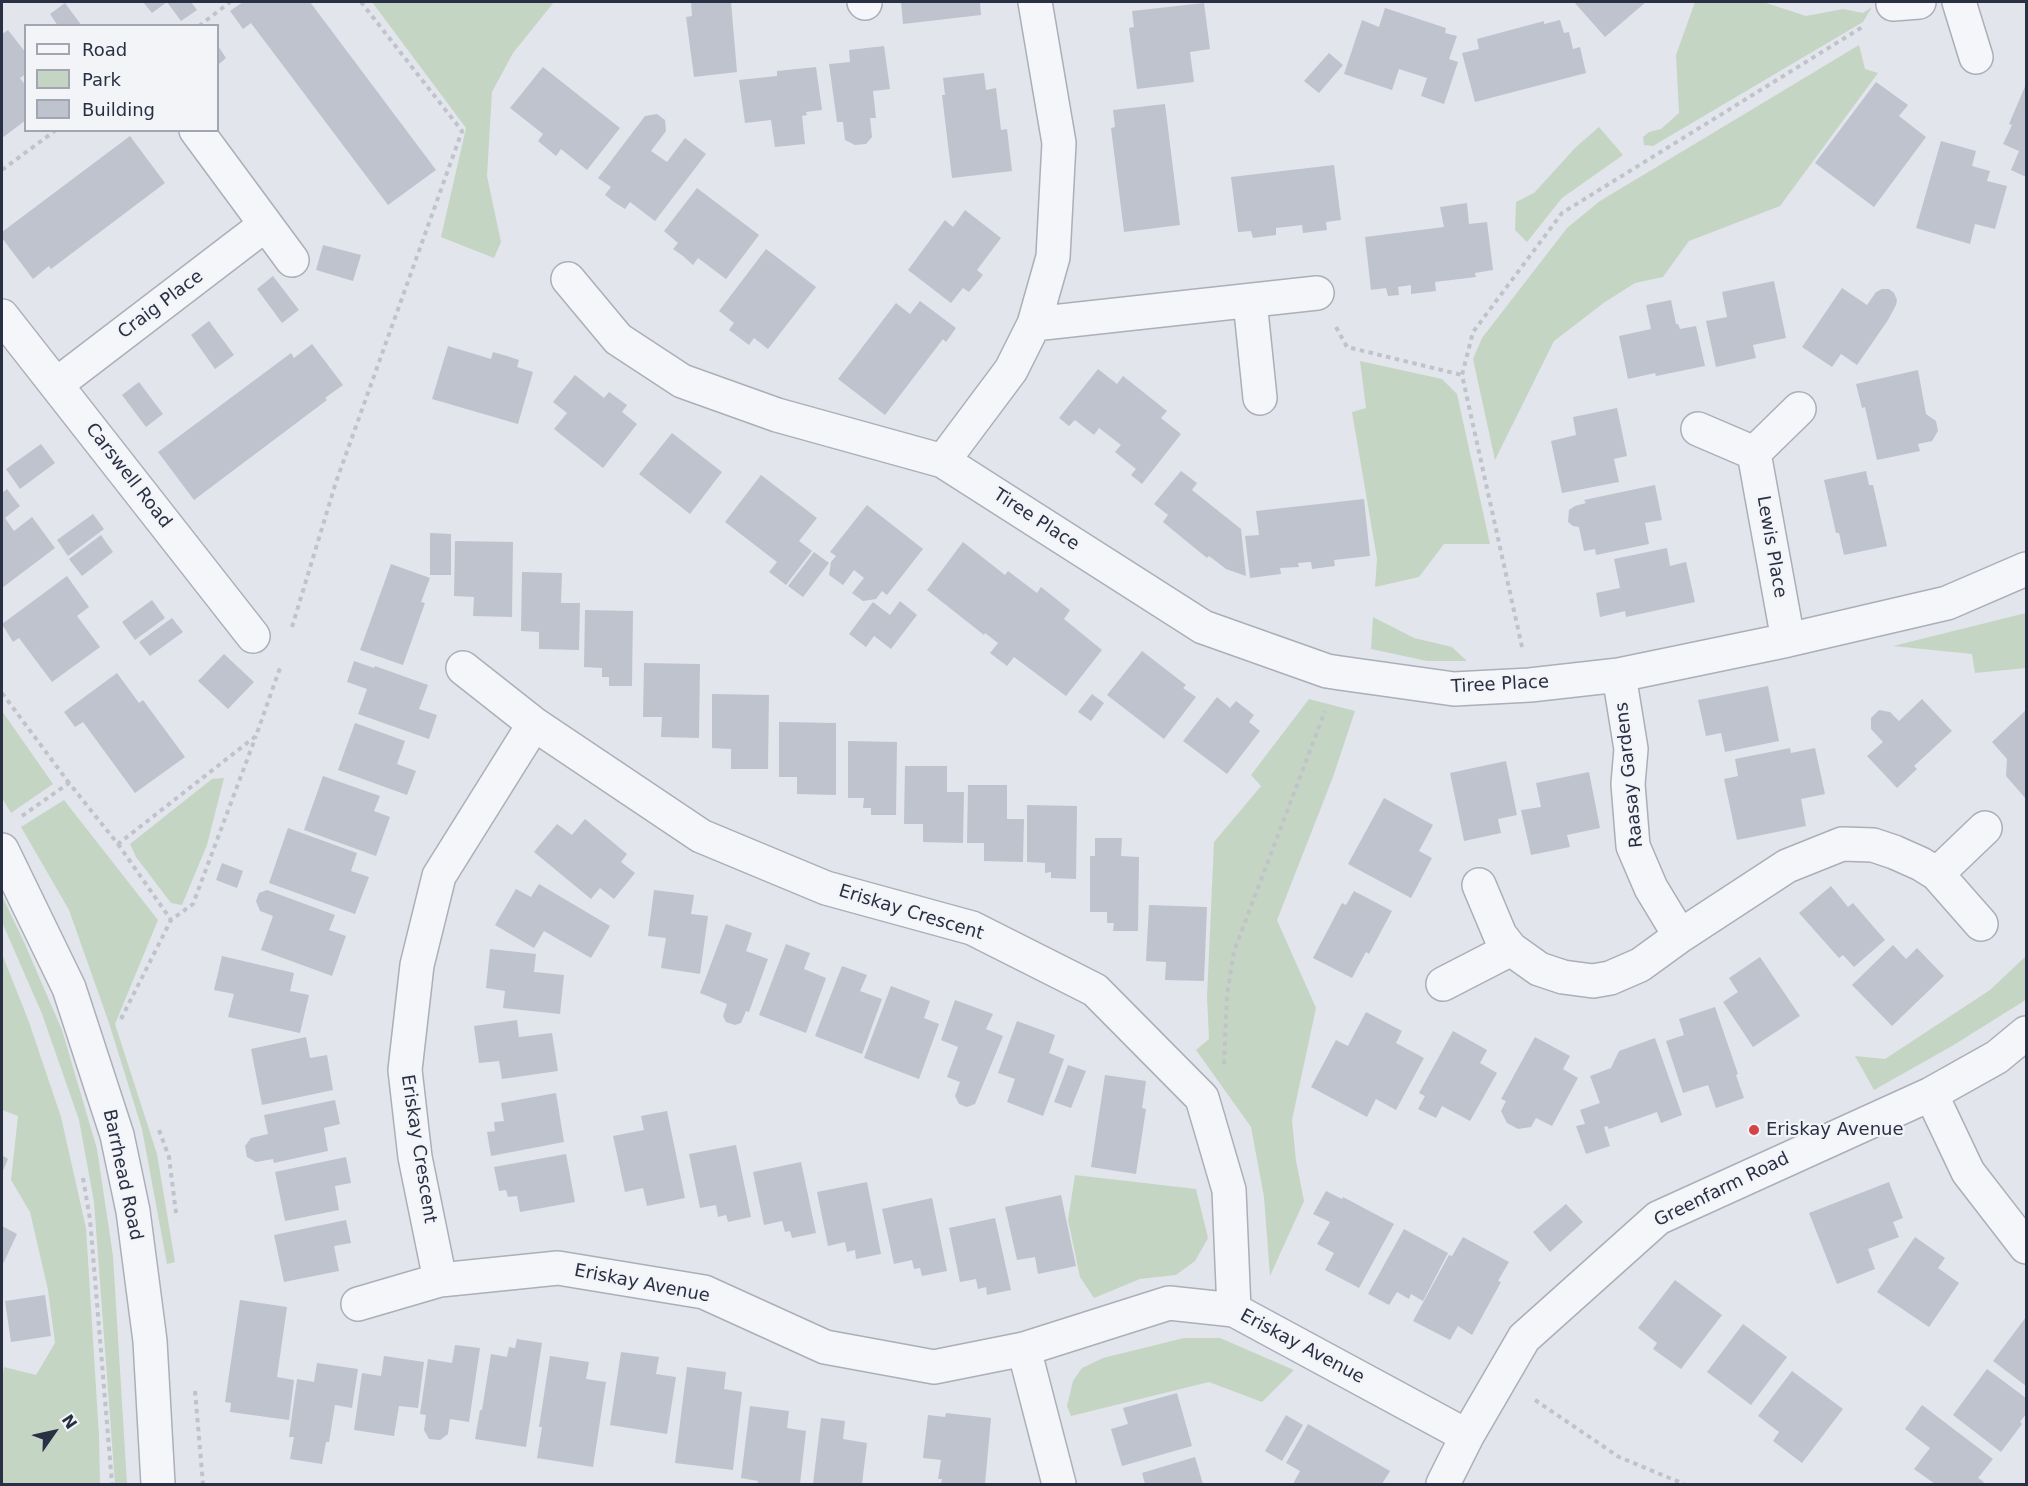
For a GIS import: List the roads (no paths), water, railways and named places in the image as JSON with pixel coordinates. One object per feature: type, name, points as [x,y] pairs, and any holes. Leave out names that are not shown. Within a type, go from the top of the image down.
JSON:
[{"type":"street","points":[[943,461],[1011,370],[1034,324],[1053,257],[1059,143],[1035,2]]},
{"type":"street","points":[[1959,2],[1976,57]]},
{"type":"street","points":[[197,132],[292,260]]},
{"type":"street","name":"Craig Place","points":[[57,384],[265,225]]},
{"type":"street","name":"Tiree Place","points":[[568,279],[618,339],[682,381],[777,415],[943,461],[1203,627],[1340,674],[1454,689],[1530,685],[1619,675],[1788,640],[1947,603],[2026,569]]},
{"type":"street","points":[[1034,324],[1317,293]]},
{"type":"street","points":[[1250,301],[1260,398]]},
{"type":"street","name":"Carswell Road","points":[[2,316],[253,636]]},
{"type":"street","points":[[1698,429],[1754,453],[1799,408]]},
{"type":"street","name":"Lewis Place","points":[[1754,453],[1788,640]]},
{"type":"street","name":"Eriskay Crescent","points":[[464,668],[534,724],[701,836],[826,888],[972,928],[1095,990],[1202,1098],[1229,1191],[1234,1310]]},
{"type":"street","name":"Raasay Gardens","points":[[1619,675],[1631,749],[1628,784],[1634,846],[1651,888],[1680,936]]},
{"type":"street","name":"Eriskay Crescent","points":[[440,1280],[415,1157],[405,1070],[417,964],[439,876],[534,724]]},
{"type":"street","points":[[1937,874],[1985,828]]},
{"type":"street","points":[[1479,885],[1500,935],[1511,949],[1539,969],[1563,977],[1593,981],[1610,978],[1641,965],[1680,936],[1787,866],[1842,844],[1873,845],[1921,864],[1937,874],[1981,924]]},
{"type":"street","name":"Barrhead Road","points":[[2,850],[69,988],[117,1135],[133,1212],[150,1341],[158,1485]]},
{"type":"street","points":[[1443,984],[1511,949]]},
{"type":"street","name":"Greenfarm Road","points":[[1443,1485],[1467,1436],[1524,1338],[1658,1218],[1931,1094],[1997,1057],[2026,1033]]},
{"type":"street","points":[[1931,1094],[1968,1172],[2026,1247]]},
{"type":"street","name":"Eriskay Avenue","points":[[358,1304],[440,1280],[558,1268],[704,1292],[825,1347],[934,1366],[1024,1349],[1169,1303],[1234,1310],[1467,1436]]},
{"type":"street","points":[[1024,1349],[1059,1485]]},
{"type":"place","name":"Eriskay Avenue","points":[[1754,1130]]}]
